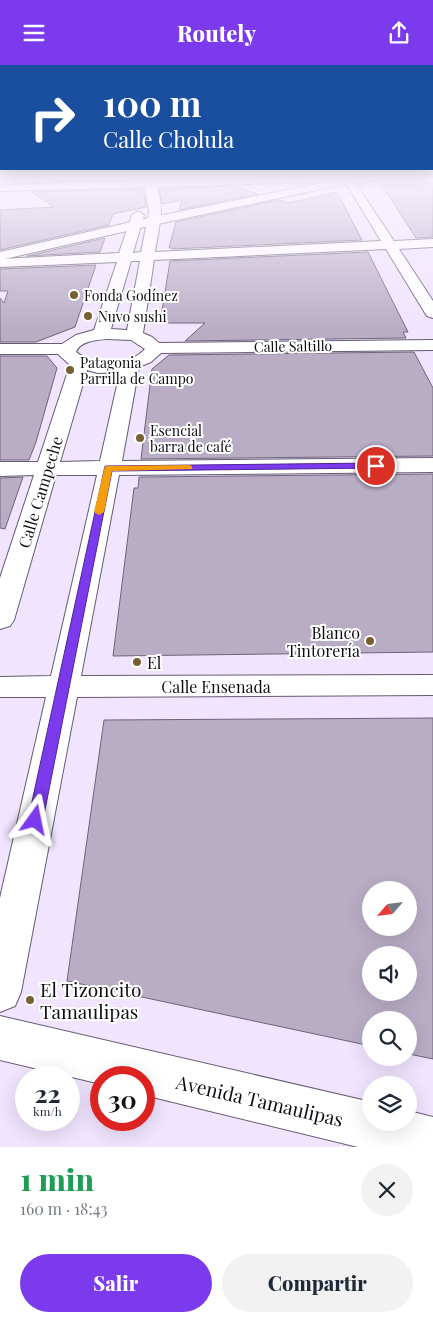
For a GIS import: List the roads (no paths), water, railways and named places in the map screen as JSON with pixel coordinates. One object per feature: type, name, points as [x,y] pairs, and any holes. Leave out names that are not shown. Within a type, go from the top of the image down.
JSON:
[{"type":"street","points":[[0,244],[88,228]]},
{"type":"street","points":[[0,256],[104,228]]},
{"type":"street","points":[[101,334],[133,228]]},
{"type":"street","points":[[0,992],[108,468],[139,349],[147,256],[152,228]]},
{"type":"street","points":[[378,228],[433,313]]},
{"type":"street","points":[[0,263],[433,243]]},
{"type":"street","points":[[74,356],[79,340],[101,334],[139,349]]},
{"type":"street","name":"Calle Saltillo","points":[[139,349],[433,345]]},
{"type":"street","points":[[0,349],[74,356],[104,367],[139,349]]},
{"type":"street","name":"Calle Campeche","points":[[0,620],[47,469],[74,356]]},
{"type":"street","points":[[0,469],[433,465]]},
{"type":"street","name":"Calle Ensenada","points":[[0,687],[433,685]]},
{"type":"street","name":"Avenida Tamaulipas","points":[[0,1039],[433,1141]]},
{"type":"place","name":"Fonda Godínez","points":[[74,295]]},
{"type":"place","name":"Nuvo sushi","points":[[88,316]]},
{"type":"place","name":"Patagonia Parrilla de Campo","points":[[70,370]]},
{"type":"place","name":"Esencial barra de café","points":[[140,438]]},
{"type":"place","name":"Blanco Tintorería","points":[[370,641]]},
{"type":"place","name":"El","points":[[137,662]]},
{"type":"place","name":"El Tizoncito Tamaulipas","points":[[30,1000]]}]
